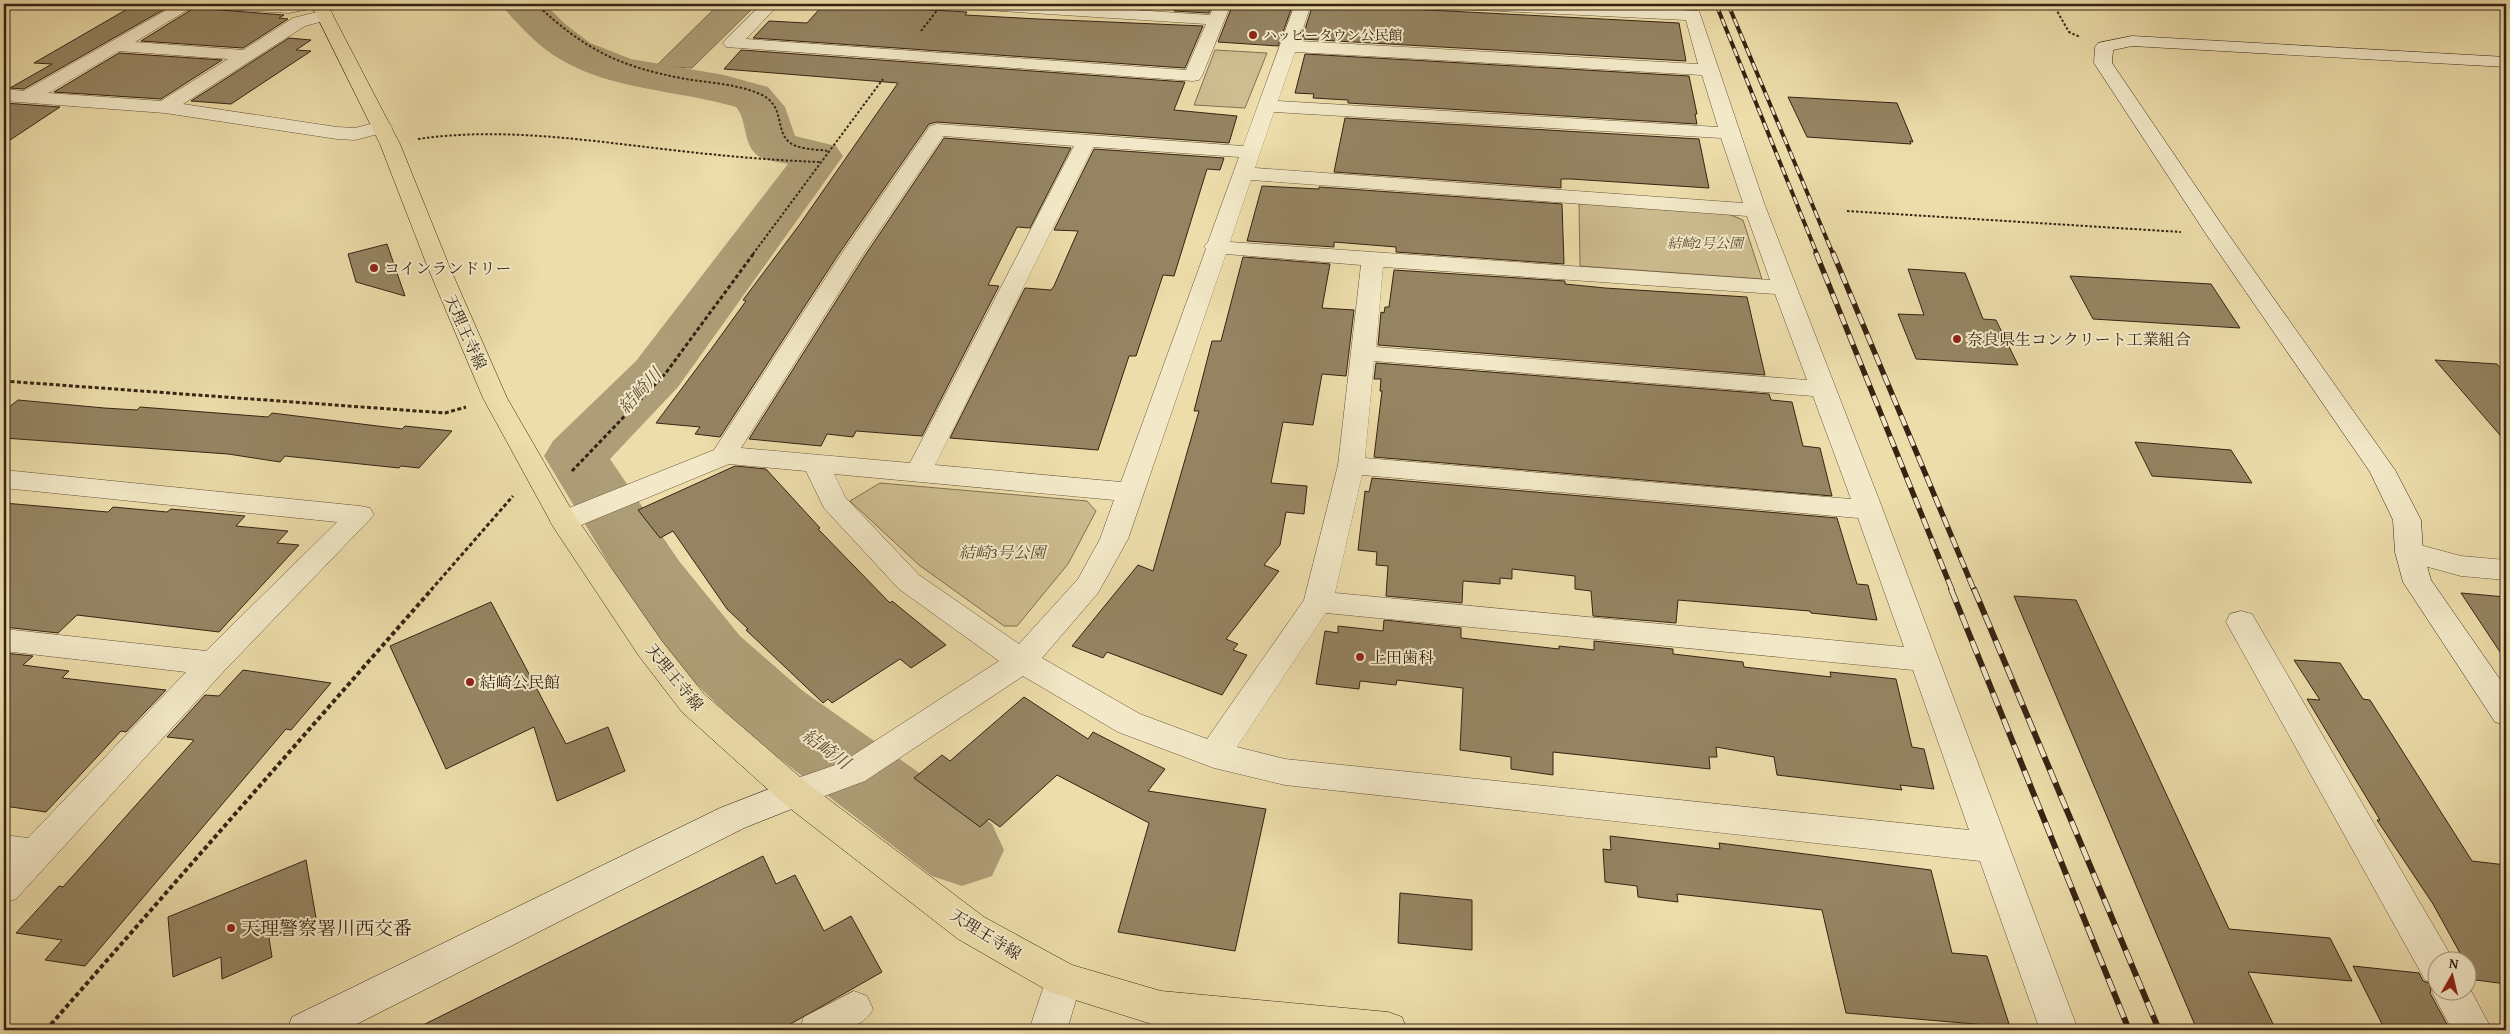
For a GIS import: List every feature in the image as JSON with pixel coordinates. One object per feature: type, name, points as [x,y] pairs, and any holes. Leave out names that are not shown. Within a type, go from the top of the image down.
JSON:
[{"type":"main road","name":"天理王寺線","points":[[318,8],[386,135],[438,268],[496,398],[564,521],[650,648],[693,703],[795,793],[971,928],[1063,980],[1161,1008],[1388,1030]]},
{"type":"street","points":[[28,96],[189,4]]},
{"type":"street","points":[[218,4],[318,8]]},
{"type":"street","points":[[771,4],[732,43],[1193,76],[1219,12],[969,4]]},
{"type":"street","points":[[306,1030],[732,818],[853,772],[1022,661],[1088,586],[1114,538],[1215,248],[1303,4]]},
{"type":"street","points":[[1456,4],[1693,15],[1708,70],[1784,288],[1869,510],[2059,1030]]},
{"type":"street","points":[[165,107],[318,8]]},
{"type":"street","points":[[2506,62],[2132,41],[2104,47],[2103,63],[2217,234],[2382,470],[2407,520],[2409,552],[2417,582],[2506,713]]},
{"type":"street","points":[[117,46],[245,55]]},
{"type":"street","points":[[1288,46],[1708,70]]},
{"type":"street","points":[[4,95],[165,107],[337,133],[386,135]]},
{"type":"street","points":[[1267,106],[1729,133]]},
{"type":"street","points":[[726,455],[728,446],[840,273],[937,130],[1088,139],[1249,152]]},
{"type":"street","points":[[918,473],[1088,139]]},
{"type":"street","points":[[1242,173],[1757,210]]},
{"type":"street","points":[[1215,248],[1373,261],[1581,272],[1784,288]]},
{"type":"street","points":[[1214,755],[1318,602],[1351,465],[1373,261]]},
{"type":"street","points":[[1362,353],[1822,389]]},
{"type":"street","points":[[564,521],[726,455],[1129,492]]},
{"type":"street","points":[[816,463],[834,502],[908,582],[1022,661],[1129,723],[1214,755],[1285,772],[1991,847]]},
{"type":"street","points":[[1351,465],[1869,510]]},
{"type":"street","points":[[4,479],[360,515],[213,663],[20,852],[4,888]]},
{"type":"street","points":[[2409,552],[2461,566],[2506,570]]},
{"type":"street","points":[[1318,602],[1924,660]]},
{"type":"street","points":[[2241,622],[2429,952]]},
{"type":"street","points":[[4,640],[213,663]]},
{"type":"street","points":[[1048,1030],[1063,980]]},
{"type":"street","points":[[2457,1002],[2473,1030]]},
{"type":"street","points":[[818,1030],[854,1009]]},
{"type":"path","points":[[536,4],[564,30],[596,51],[631,66],[748,88],[764,96],[774,104],[787,140],[797,146],[828,151]]},
{"type":"path","points":[[46,1030],[543,482],[665,374],[828,151],[901,55],[943,4]]},
{"type":"path","points":[[2052,4],[2069,32],[2104,47]]},
{"type":"path","points":[[386,135],[479,132],[672,148],[788,161],[820,162]]},
{"type":"path","points":[[1847,211],[2217,234]]},
{"type":"path","points":[[4,381],[446,413],[496,398]]},
{"type":"green space","points":[[1215,50],[1267,53],[1245,108],[1194,105]]},
{"type":"green space","name":"結崎2号公園","points":[[1579,203],[1726,213],[1743,220],[1762,279],[1580,266]]},
{"type":"green space","name":"結崎3号公園","points":[[880,483],[1087,501],[1096,511],[1068,564],[1017,626],[1004,626],[919,565],[850,501]]},
{"type":"shaded area","points":[[719,4],[757,4],[692,68],[656,66]]},
{"type":"building","points":[[136,4],[170,6],[24,89],[10,88],[52,64],[34,63]]},
{"type":"building","points":[[824,4],[967,12],[965,15],[1203,26],[1185,68],[753,38],[769,21],[807,23]]},
{"type":"building","points":[[1177,4],[1213,4],[1209,13],[1174,11]]},
{"type":"building","points":[[1233,4],[1293,4],[1278,46],[1218,42]]},
{"type":"building","points":[[1313,4],[1679,23],[1686,61],[1302,39]]},
{"type":"building","points":[[194,8],[284,15],[279,18],[288,19],[243,48],[141,41]]},
{"type":"building","points":[[289,38],[311,40],[296,50],[311,51],[231,104],[191,101]]},
{"type":"building","points":[[741,50],[1185,82],[1174,110],[1237,116],[1229,143],[937,122],[929,124],[838,255],[720,437],[695,434],[700,427],[656,423],[746,301],[743,300],[800,224],[898,83],[724,69]]},
{"type":"building","points":[[119,53],[222,60],[161,99],[54,92]]},
{"type":"building","points":[[1305,54],[1689,76],[1697,114],[1695,114],[1697,124],[1348,103],[1348,100],[1313,98],[1314,94],[1295,93]]},
{"type":"building","points":[[1788,97],[1897,103],[1913,142],[1910,141],[1911,144],[1807,137]]},
{"type":"building","points":[[4,103],[60,107],[4,144]]},
{"type":"building","points":[[1345,118],[1699,139],[1709,188],[1561,179],[1561,188],[1334,172]]},
{"type":"building","points":[[944,138],[1071,148],[1030,228],[1017,227],[988,285],[999,286],[922,436],[856,431],[853,437],[827,434],[821,446],[749,439],[864,257]]},
{"type":"building","points":[[1094,149],[1224,158],[1220,170],[1207,169],[1174,276],[1163,275],[1136,356],[1129,356],[1098,450],[950,438],[1025,288],[1051,290],[1054,286],[1078,231],[1054,230]]},
{"type":"building","points":[[1262,186],[1319,189],[1319,187],[1562,204],[1564,264],[1396,252],[1396,247],[1334,242],[1334,247],[1247,241]]},
{"type":"building","name":"コインランドリー","points":[[387,244],[405,296],[356,282],[348,254]]},
{"type":"building","points":[[1243,257],[1330,264],[1322,308],[1354,310],[1346,376],[1322,374],[1313,425],[1283,422],[1271,483],[1307,486],[1304,514],[1286,512],[1280,545],[1264,565],[1279,571],[1226,639],[1238,644],[1233,650],[1247,655],[1222,695],[1107,652],[1103,658],[1072,646],[1138,565],[1153,571],[1199,411],[1194,411],[1212,341],[1221,341]]},
{"type":"building","name":"奈良県生コンクリート工業組合","points":[[1908,269],[1965,273],[1983,319],[1996,320],[2018,365],[1916,359],[1898,314],[1924,315]]},
{"type":"building","points":[[1394,270],[1565,281],[1565,284],[1605,288],[1747,297],[1765,375],[1378,345],[1381,312],[1384,313],[1385,307],[1389,307]]},
{"type":"building","points":[[2070,276],[2211,284],[2240,328],[2093,319]]},
{"type":"building","points":[[2435,360],[2497,364],[2506,375],[2506,442]]},
{"type":"building","points":[[1376,363],[1769,394],[1771,400],[1792,402],[1803,446],[1820,448],[1832,496],[1374,457],[1382,391],[1380,391],[1381,379],[1374,379]]},
{"type":"building","points":[[18,400],[104,408],[137,410],[140,407],[268,417],[272,413],[402,429],[405,426],[452,431],[419,468],[401,466],[399,468],[285,456],[280,462],[228,454],[4,438],[4,411]]},
{"type":"building","points":[[2135,442],[2231,450],[2252,483],[2152,476]]},
{"type":"building","points":[[735,466],[766,469],[820,528],[818,529],[890,603],[892,601],[946,645],[911,668],[900,659],[832,703],[828,699],[823,703],[746,630],[748,629],[727,609],[673,531],[660,538],[638,510]]},
{"type":"building","points":[[1372,478],[1837,518],[1857,584],[1868,585],[1877,620],[1811,613],[1810,611],[1678,600],[1676,623],[1593,616],[1591,591],[1575,589],[1575,576],[1512,569],[1512,579],[1500,578],[1500,584],[1463,581],[1462,603],[1386,596],[1388,566],[1376,565],[1377,552],[1358,550],[1365,491],[1369,492]]},
{"type":"building","points":[[4,503],[108,512],[113,507],[167,512],[171,509],[245,516],[236,526],[288,531],[277,543],[299,545],[219,632],[77,615],[58,633],[4,627]]},
{"type":"building","points":[[2461,593],[2506,597],[2506,661]]},
{"type":"building","points":[[2014,596],[2076,600],[2229,929],[2330,938],[2352,981],[2248,972],[2276,1030],[2197,1030]]},
{"type":"building","name":"結崎公民館","points":[[491,602],[566,744],[608,727],[625,771],[557,801],[534,727],[446,769],[390,646]]},
{"type":"building","points":[[1384,620],[1461,628],[1461,638],[1559,649],[1559,646],[1594,650],[1594,641],[1673,649],[1673,654],[1743,662],[1744,667],[1831,677],[1830,672],[1896,679],[1912,747],[1924,749],[1934,789],[1900,785],[1902,790],[1777,775],[1774,757],[1716,747],[1717,757],[1709,757],[1710,769],[1553,752],[1553,775],[1511,769],[1511,757],[1460,750],[1463,688],[1397,680],[1396,685],[1360,681],[1359,689],[1316,684],[1325,631],[1338,633],[1338,626],[1383,631]]},
{"type":"building","points":[[4,653],[33,656],[23,665],[69,671],[62,678],[166,690],[126,732],[121,731],[46,812],[4,806]]},
{"type":"building","points":[[2294,660],[2340,663],[2363,699],[2370,700],[2472,861],[2506,865],[2506,984],[2478,980],[2478,952],[2459,952],[2433,904],[2377,820],[2380,820],[2307,699],[2320,700]]},
{"type":"building","points":[[243,670],[331,683],[291,730],[286,729],[85,966],[45,960],[62,940],[16,933],[59,886],[63,887],[194,740],[167,737],[205,695],[219,696]]},
{"type":"building","points":[[1024,697],[1088,739],[1093,732],[1165,769],[1148,791],[1266,809],[1235,951],[1118,932],[1149,823],[1057,775],[1000,827],[989,819],[980,827],[914,778],[942,755],[950,761]]},
{"type":"building","points":[[1610,836],[1720,849],[1719,843],[1931,870],[1952,953],[1987,956],[2010,1027],[1846,1013],[1822,910],[1677,894],[1678,902],[1638,897],[1637,886],[1605,882],[1603,849],[1611,850]]},
{"type":"building","points":[[763,856],[776,884],[795,875],[824,931],[851,916],[882,972],[780,1030],[413,1030]]},
{"type":"building","name":"天理警察署川西交番","points":[[306,860],[316,918],[269,938],[272,957],[222,979],[221,957],[173,977],[168,917]]},
{"type":"building","points":[[1400,893],[1472,900],[1472,950],[1398,943]]},
{"type":"building","points":[[2353,966],[2419,973],[2423,981],[2428,983],[2428,1002],[2435,1002],[2450,1030],[2385,1030]]},
{"type":"waterway","name":"結崎川","points":[[522,4],[550,33],[575,52],[620,70],[724,89],[752,97],[762,107],[773,143],[777,147],[819,156],[657,374],[576,456],[654,579],[714,656],[776,713],[962,850]]},
{"type":"railway","points":[[1716,4],[1817,254]]},
{"type":"railway","points":[[1728,4],[1833,254]]},
{"type":"railway","points":[[1816,253],[1952,590]]},
{"type":"railway","points":[[1833,253],[1974,590]]},
{"type":"railway","points":[[1951,589],[2129,1030]]},
{"type":"railway","points":[[1974,589],[2159,1030]]},
{"type":"place","name":"ハッピータウン公民館","points":[[1253,35]]},
{"type":"place","name":"コインランドリー","points":[[374,268]]},
{"type":"place","name":"奈良県生コンクリート工業組合","points":[[1957,339]]},
{"type":"place","name":"上田歯科","points":[[1360,657]]},
{"type":"place","name":"結崎公民館","points":[[470,682]]},
{"type":"place","name":"天理警察署川西交番","points":[[231,928]]}]
